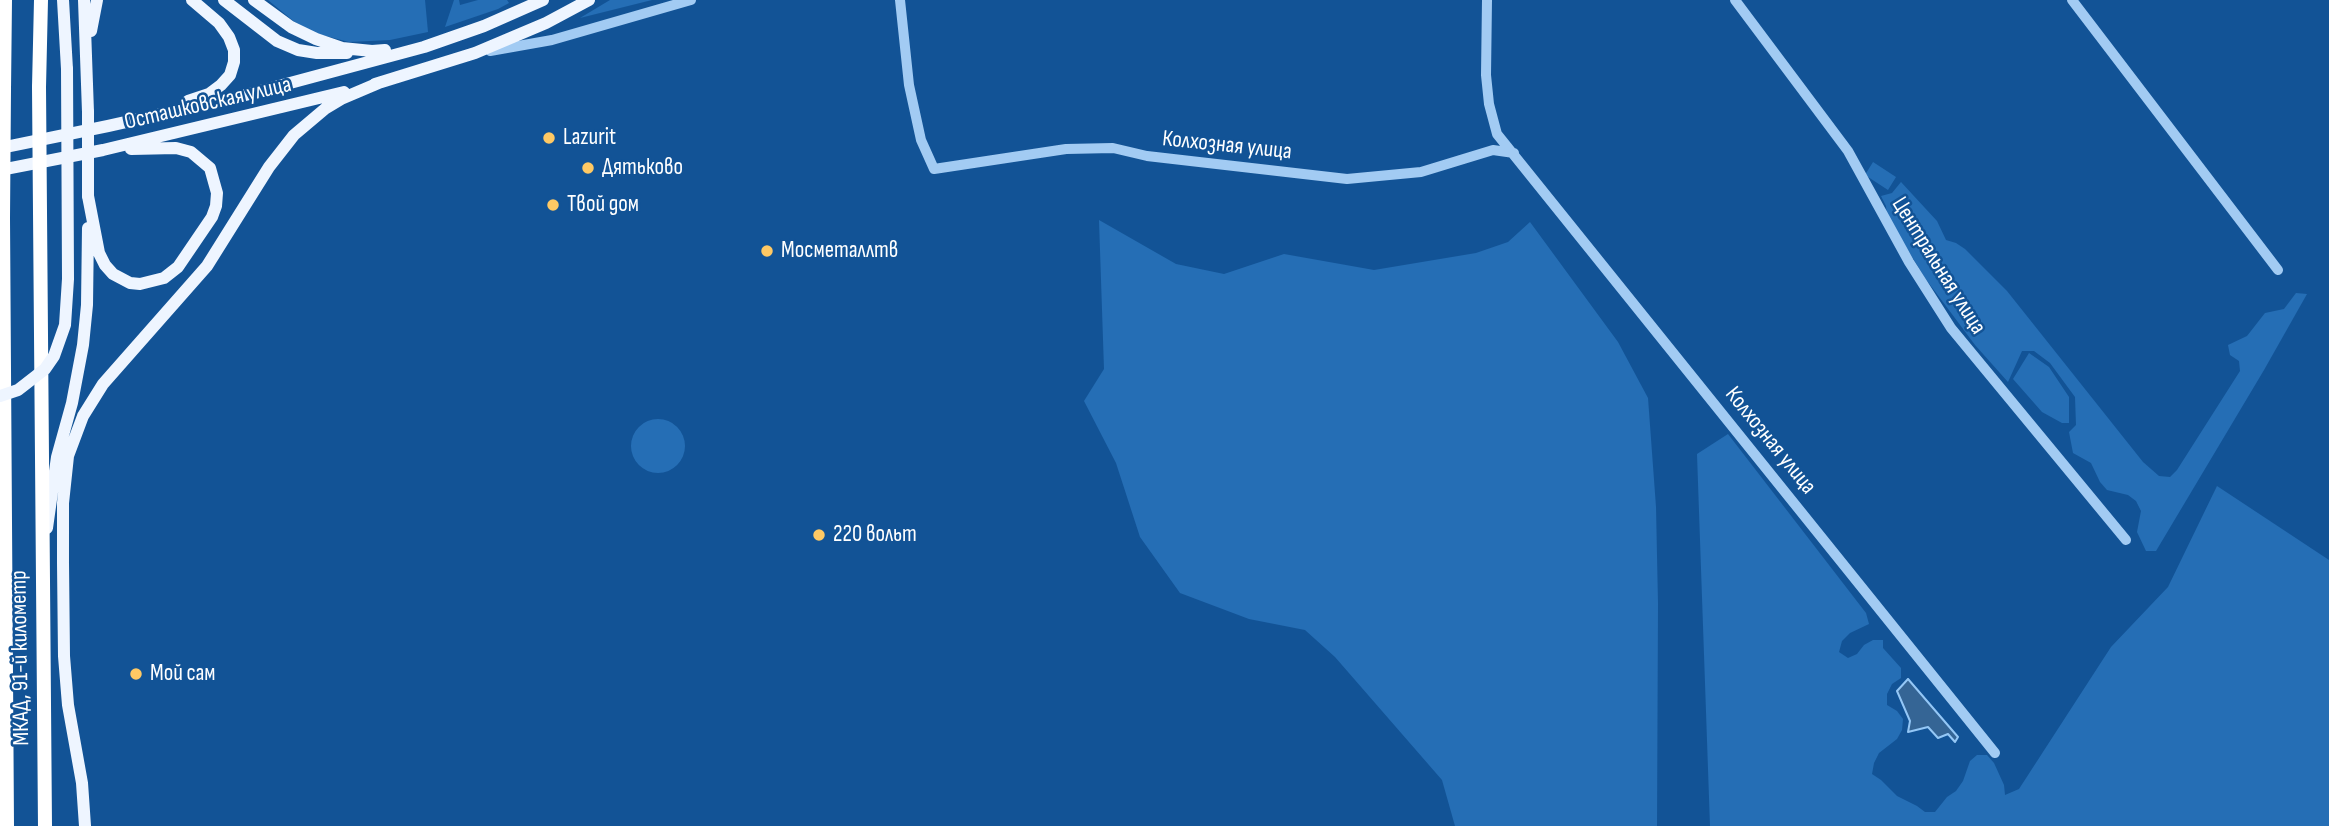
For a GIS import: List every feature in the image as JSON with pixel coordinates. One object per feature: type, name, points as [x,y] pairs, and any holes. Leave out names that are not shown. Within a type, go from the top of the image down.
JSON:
[{"type":"highway","name":"МКАД, 91-й километр","points":[[5,0],[3,218],[6,826]]},
{"type":"highway","name":"МКАД, 91-й километр","points":[[41,0],[45,826]]},
{"type":"main road","points":[[0,396],[18,390],[45,369],[54,356],[65,325],[68,279],[67,69],[63,0]]},
{"type":"main road","points":[[84,0],[88,196],[99,253],[104,265],[121,279],[140,284],[164,278],[178,267],[212,217],[216,206],[215,181],[210,168],[191,152],[176,148],[103,150]]},
{"type":"main road","points":[[87,66],[97,0]]},
{"type":"main road","points":[[108,126],[209,94],[230,75],[234,50],[229,37],[219,23],[192,0]]},
{"type":"main road","points":[[224,0],[277,41],[298,50],[335,54],[424,47],[484,26],[543,0]]},
{"type":"main road","points":[[254,0],[291,27],[316,40],[342,48],[372,51]]},
{"type":"main road","name":"Осташковская улица","points":[[0,170],[243,118],[381,82],[475,53],[546,23],[589,0]]},
{"type":"main road","name":"Осташковская улица","points":[[0,148],[238,97],[424,47]]},
{"type":"main road","points":[[68,456],[83,416],[103,384],[207,266],[240,211],[282,150],[309,120],[326,108],[381,82]]},
{"type":"main road","points":[[43,565],[57,457],[72,403],[83,345],[90,215]]},
{"type":"main road","points":[[72,403],[62,503],[64,656],[68,705],[82,783],[85,826]]},
{"type":"main road","points":[[0,482],[5,531]]},
{"type":"main road","points":[[0,765],[6,826]]},
{"type":"street","points":[[655,11],[664,0]]},
{"type":"street","points":[[475,53],[552,40],[691,0]]},
{"type":"street","name":"Колхозная улица","points":[[900,0],[909,85],[920,140],[934,169],[1066,149],[1114,148],[1147,156],[1347,178],[1421,172],[1493,150],[1514,153]]},
{"type":"street","name":"Колхозная улица","points":[[1487,0],[1486,75],[1489,104],[1497,134],[1995,753]]},
{"type":"street","name":"Центральная улица","points":[[1735,0],[1848,151],[1909,262],[1951,328],[2126,540]]},
{"type":"street","points":[[2072,0],[2278,270]]},
{"type":"street","points":[[1493,150],[1497,134]]},
{"type":"shaded area","points":[[268,0],[425,0],[428,32],[390,40],[349,42],[318,34],[297,24]]},
{"type":"shaded area","points":[[454,0],[459,0],[460,5],[478,0],[507,0],[509,3],[445,27]]},
{"type":"shaded area","points":[[610,0],[652,0],[580,18]]},
{"type":"shaded area","points":[[1873,162],[1896,177],[1888,190],[1865,175]]},
{"type":"shaded area","points":[[1901,182],[1937,221],[1946,240],[1965,249],[2007,291],[2143,462],[2159,476],[2170,477],[2177,470],[2240,371],[2239,361],[2230,355],[2228,345],[2247,336],[2265,313],[2284,309],[2296,293],[2307,294],[2156,551],[2146,551],[2137,532],[2141,511],[2136,501],[2128,495],[2107,490],[2091,463],[2073,453],[2069,432],[2076,425],[2075,397],[2050,363],[2034,351],[2022,351],[2008,382],[1975,345],[1925,278],[1887,216],[1881,196],[1892,193]]},
{"type":"shaded area","points":[[1099,220],[1176,264],[1224,274],[1284,254],[1374,270],[1476,253],[1508,242],[1530,222],[1618,342],[1648,398],[1656,507],[1657,826],[1455,826],[1442,780],[1335,657],[1305,630],[1249,619],[1180,593],[1140,537],[1116,463],[1084,401],[1104,369]]},
{"type":"shaded area","points":[[2029,353],[2049,367],[2069,397],[2069,423],[2062,423],[2042,412],[2013,379]]},
{"type":"shaded area","points":[[663,419],[673,423],[681,431],[685,446],[681,461],[673,469],[653,473],[643,469],[635,461],[631,441],[635,431],[643,423]]},
{"type":"shaded area","points":[[1728,434],[1866,613],[1869,624],[1850,633],[1842,641],[1839,652],[1848,658],[1873,640],[1883,640],[1883,648],[1901,668],[1901,678],[1892,684],[1887,694],[1887,705],[1903,719],[1902,730],[1897,739],[1879,753],[1872,774],[1897,796],[1925,812],[1935,812],[1947,797],[1956,791],[1963,781],[1970,761],[1977,755],[1987,755],[1994,763],[2004,785],[2005,795],[2019,789],[2111,647],[2168,587],[2217,486],[2329,560],[2329,826],[1710,826],[1697,454]]},
{"type":"shaded area","points":[[1908,679],[1958,737],[1955,742],[1948,734],[1938,738],[1928,727],[1908,732],[1910,721],[1897,691]]},
{"type":"place","name":"Lazurit","points":[[549,138]]},
{"type":"place","name":"Дятьково","points":[[588,168]]},
{"type":"place","name":"Твой дом","points":[[553,205]]},
{"type":"place","name":"Мосметаллтв","points":[[767,251]]},
{"type":"place","name":"220 вольт","points":[[819,535]]},
{"type":"place","name":"Мой сам","points":[[136,674]]}]
